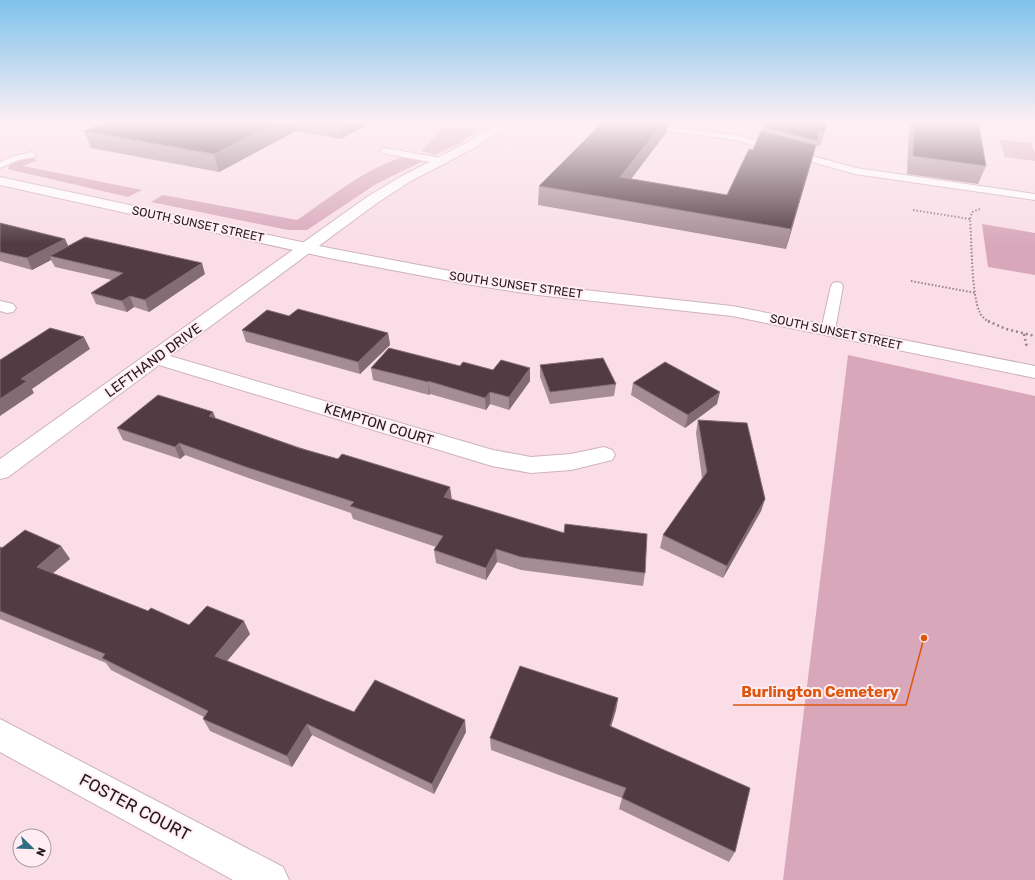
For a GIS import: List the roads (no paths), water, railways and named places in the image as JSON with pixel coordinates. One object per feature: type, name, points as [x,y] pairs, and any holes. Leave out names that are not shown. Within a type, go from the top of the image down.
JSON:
[{"type":"street","name":"LEFTHAND DRIVE","points":[[0,471],[372,200],[410,177],[441,162]]},
{"type":"street","name":"SOUTH SUNSET STREET","points":[[0,181],[306,248],[507,286],[732,311],[1035,372]]},
{"type":"street","name":"KEMPTON COURT","points":[[156,358],[492,458],[531,466],[571,462],[604,455]]},
{"type":"street","name":"FOSTER COURT","points":[[0,735],[270,880]]},
{"type":"lane","points":[[822,162],[854,171],[1035,197]]},
{"type":"lane","points":[[828,330],[837,286]]},
{"type":"place","name":"Burlington Cemetery","points":[[924,638]]}]
